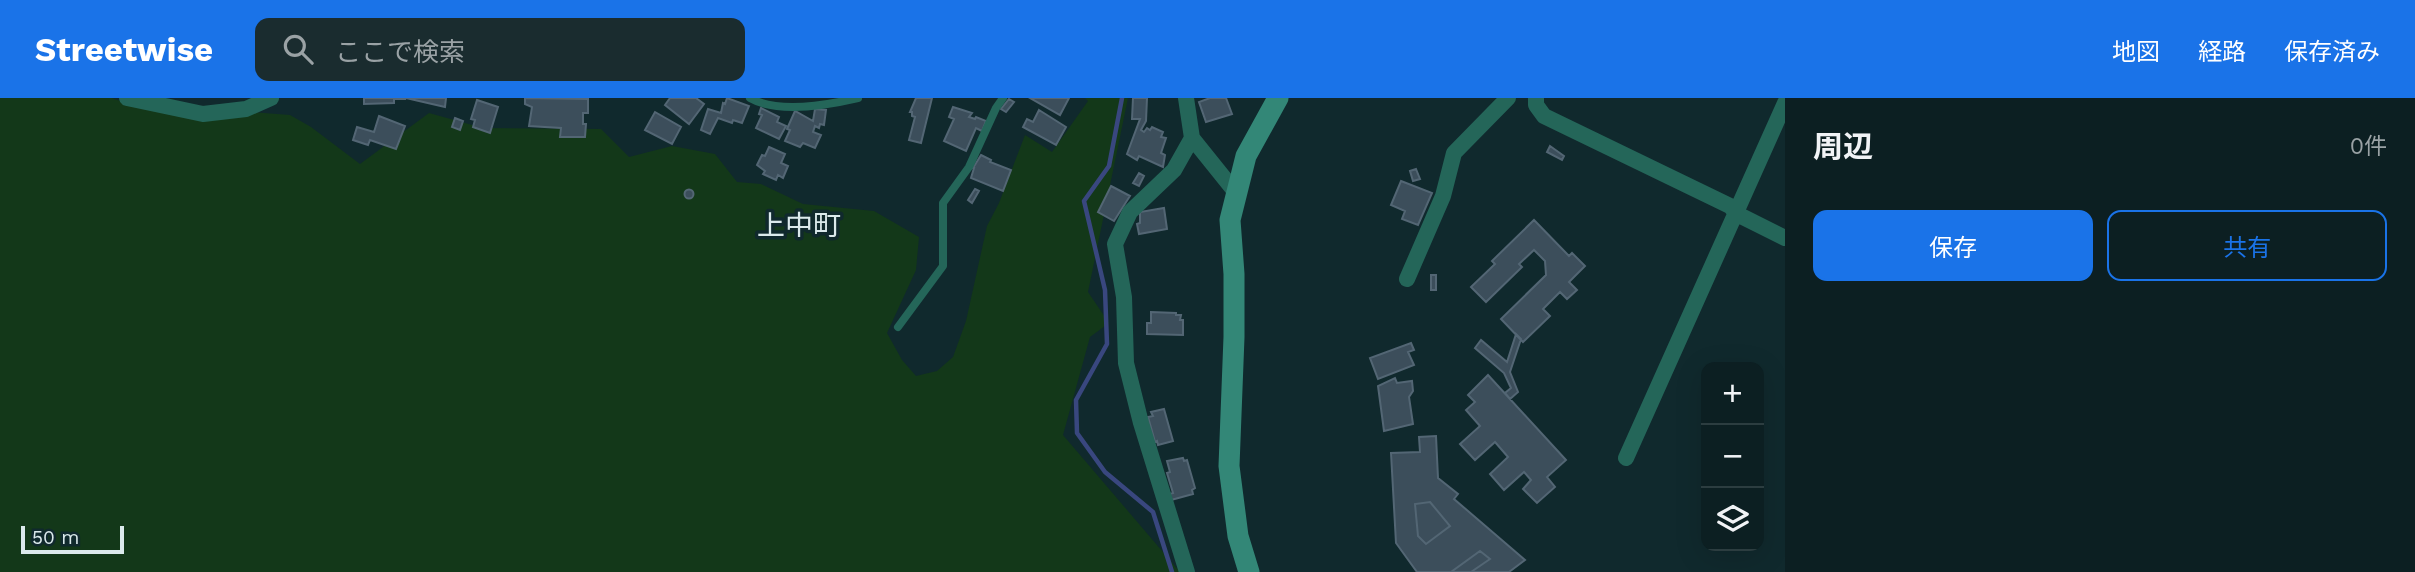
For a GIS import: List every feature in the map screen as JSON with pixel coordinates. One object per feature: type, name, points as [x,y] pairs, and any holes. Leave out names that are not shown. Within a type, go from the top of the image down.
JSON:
[{"type":"street","points":[[127,98],[203,114],[246,109],[271,98]]},
{"type":"street","points":[[1186,98],[1192,138],[1237,194]]},
{"type":"street","points":[[1249,572],[1238,536],[1229,466],[1234,337],[1234,274],[1230,220],[1246,156],[1278,98]]},
{"type":"street","points":[[1407,279],[1443,196],[1454,153],[1508,98]]},
{"type":"street","points":[[1536,98],[1536,104],[1544,116],[1730,206],[1737,214],[1785,238]]},
{"type":"street","points":[[1626,458],[1785,103]]},
{"type":"street","points":[[1187,572],[1141,423],[1126,363],[1124,297],[1115,244],[1130,212],[1174,170],[1192,138]]},
{"type":"lane","points":[[750,98],[773,106],[826,105],[858,98]]},
{"type":"lane","points":[[898,327],[943,266],[943,204],[969,167],[1003,98]]},
{"type":"green space","points":[[0,98],[112,98],[123,102],[290,115],[311,127],[360,164],[429,113],[483,128],[601,129],[629,157],[672,146],[715,154],[737,182],[761,184],[803,204],[874,211],[919,237],[916,270],[887,333],[902,360],[916,376],[937,371],[953,357],[966,321],[987,226],[999,203],[1025,135],[1052,152],[1088,101],[1085,98],[1128,98],[1088,292],[1109,323],[1090,337],[1063,435],[1180,572],[0,572]]},
{"type":"building","points":[[364,98],[405,99],[394,99],[394,103],[364,104]]},
{"type":"building","points":[[406,98],[446,98],[445,107]]},
{"type":"building","points":[[525,98],[588,99],[588,113],[583,113],[585,137],[560,137],[561,128],[529,126],[532,107],[525,104]]},
{"type":"building","points":[[670,98],[696,98],[704,104],[689,124],[665,105]]},
{"type":"building","points":[[727,98],[749,106],[742,123],[718,118],[710,134],[701,130],[708,109],[721,113]]},
{"type":"building","points":[[916,98],[932,98],[921,143],[909,140],[915,117],[910,112]]},
{"type":"building","points":[[1030,98],[1069,98],[1060,115]]},
{"type":"building","points":[[1133,98],[1147,98],[1146,121],[1141,130],[1144,132],[1152,127],[1163,132],[1161,137],[1166,138],[1161,153],[1165,155],[1163,167],[1139,156],[1137,160],[1127,154],[1140,119],[1132,119]]},
{"type":"building","points":[[1210,98],[1226,98],[1232,114],[1206,122],[1199,102]]},
{"type":"building","points":[[1009,99],[1014,102],[1006,112],[1001,109]]},
{"type":"building","points":[[477,100],[498,107],[490,133],[473,127],[475,120],[471,119]]},
{"type":"building","points":[[953,107],[972,113],[969,117],[986,121],[982,131],[976,128],[966,151],[944,141],[954,119],[949,117]]},
{"type":"building","points":[[761,108],[779,117],[777,122],[786,126],[779,139],[756,128],[762,115],[759,114]]},
{"type":"building","points":[[815,109],[826,110],[824,125],[820,124],[819,128],[815,126],[813,132],[821,135],[815,148],[803,143],[800,147],[785,141],[795,111],[813,121]]},
{"type":"building","points":[[1039,110],[1066,127],[1056,145],[1023,127],[1027,119],[1033,122]]},
{"type":"building","points":[[655,112],[681,127],[672,144],[645,130]]},
{"type":"building","points":[[379,116],[405,126],[396,149],[370,140],[368,145],[353,140],[357,127],[374,132]]},
{"type":"building","points":[[379,116],[405,126],[396,149],[370,140],[368,145],[353,140],[357,127],[374,132]]},
{"type":"building","points":[[455,118],[463,121],[460,130],[452,127]]},
{"type":"building","points":[[1550,146],[1564,156],[1562,160],[1547,152]]},
{"type":"building","points":[[769,147],[785,154],[781,163],[788,166],[783,178],[778,175],[776,180],[763,174],[765,171],[757,165]]},
{"type":"building","points":[[981,155],[991,160],[990,162],[1011,170],[1003,191],[971,178],[973,168]]},
{"type":"building","points":[[1416,169],[1420,179],[1413,181],[1410,171]]},
{"type":"building","points":[[1139,173],[1144,176],[1139,186],[1133,183]]},
{"type":"building","points":[[1401,181],[1432,193],[1418,225],[1402,219],[1405,211],[1391,205]]},
{"type":"building","points":[[1111,186],[1130,196],[1114,221],[1098,212]]},
{"type":"building","points":[[975,189],[979,191],[972,203],[968,200]]},
{"type":"building","points":[[689,190],[693,194],[689,198],[685,194]]},
{"type":"building","points":[[1164,208],[1167,229],[1139,234],[1137,224],[1140,223],[1140,212]]},
{"type":"building","points":[[1534,220],[1569,256],[1572,253],[1585,266],[1569,282],[1577,290],[1567,299],[1560,292],[1543,309],[1550,316],[1523,342],[1501,319],[1546,275],[1545,261],[1534,250],[1519,264],[1522,267],[1486,302],[1471,287],[1495,264],[1492,261]]},
{"type":"building","points":[[1431,275],[1436,275],[1436,290],[1431,290]]},
{"type":"building","points":[[1151,312],[1181,315],[1183,335],[1147,334]]},
{"type":"building","points":[[1516,334],[1521,339],[1510,372],[1518,392],[1510,399],[1505,393],[1511,388],[1504,373],[1475,348],[1481,340],[1507,362]]},
{"type":"building","points":[[1411,343],[1414,350],[1408,352],[1414,365],[1378,379],[1370,358]]},
{"type":"building","points":[[1488,375],[1566,460],[1547,477],[1555,487],[1537,503],[1523,489],[1531,480],[1524,472],[1504,490],[1490,474],[1508,457],[1495,442],[1475,460],[1460,444],[1480,426],[1466,410],[1475,402],[1468,395]]},
{"type":"building","points":[[1395,378],[1397,383],[1412,381],[1413,391],[1409,397],[1413,424],[1384,431],[1378,386]]},
{"type":"building","points":[[1164,409],[1173,441],[1158,445],[1148,417],[1153,416],[1151,412]]},
{"type":"building","points":[[1436,436],[1438,478],[1458,494],[1454,499],[1525,560],[1509,572],[1417,572],[1396,543],[1391,453],[1420,452],[1419,437]]},
{"type":"building","points":[[1183,458],[1184,461],[1187,460],[1195,488],[1192,490],[1193,494],[1171,500],[1169,494],[1173,493],[1167,473],[1170,472],[1167,461]]},
{"type":"building","points":[[1430,502],[1450,526],[1426,544],[1418,536],[1415,504]]},
{"type":"building","points":[[1480,551],[1490,559],[1471,572],[1451,572]]},
{"type":"waterway","points":[[1122,98],[1109,166],[1084,201],[1105,290],[1107,344],[1076,400],[1077,433],[1105,472],[1153,512],[1172,572]]},
{"type":"district","name":"上中町","points":[[799,225]]}]
